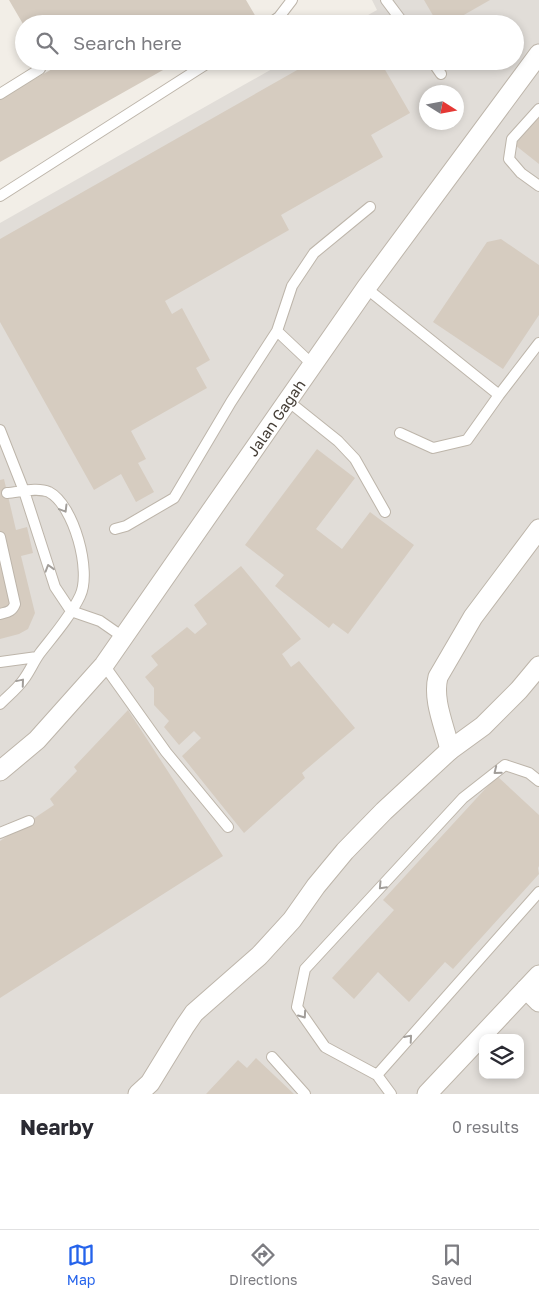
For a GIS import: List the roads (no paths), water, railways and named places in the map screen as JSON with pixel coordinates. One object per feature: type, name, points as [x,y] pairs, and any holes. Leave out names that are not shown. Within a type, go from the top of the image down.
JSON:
[{"type":"street","name":"Jalan Gagah","points":[[0,771],[37,740],[104,665],[366,288],[539,54]]},
{"type":"street","points":[[450,750],[437,696],[436,686],[438,677],[473,617],[539,529]]},
{"type":"street","points":[[138,1094],[150,1083],[194,1014],[259,956],[292,920],[316,886],[345,851],[384,811],[450,750],[483,726],[519,690],[539,666]]},
{"type":"street","points":[[427,1094],[532,995],[539,975]]},
{"type":"lane","points":[[281,15],[292,0]]},
{"type":"lane","points":[[386,0],[397,15]]},
{"type":"lane","points":[[0,94],[40,70]]},
{"type":"lane","points":[[0,196],[197,70]]},
{"type":"lane","points":[[438,70],[441,74]]},
{"type":"lane","points":[[539,109],[512,139],[509,159],[521,173],[539,186]]},
{"type":"lane","points":[[115,529],[126,526],[174,498],[231,402],[277,331],[292,286],[314,253],[370,207]]},
{"type":"lane","points":[[366,288],[499,396]]},
{"type":"lane","points":[[277,331],[313,365]]},
{"type":"lane","points":[[400,434],[433,448],[468,440],[539,343]]},
{"type":"lane","points":[[288,401],[338,441],[355,459],[385,512]]},
{"type":"lane","points":[[0,430],[24,491],[55,587],[71,611],[100,621],[123,637]]},
{"type":"lane","points":[[0,704],[23,681],[37,657],[71,611],[80,596],[84,581],[83,562],[75,527],[61,503],[54,496],[40,490],[7,493]]},
{"type":"lane","points":[[0,538],[2,555],[15,604],[13,609],[0,614]]},
{"type":"lane","points":[[0,662],[37,657]]},
{"type":"lane","points":[[104,665],[166,752],[228,827]]},
{"type":"lane","points":[[391,1094],[377,1075],[325,1047],[297,1007],[305,969],[470,792],[505,765],[528,773],[539,781]]},
{"type":"lane","points":[[0,833],[29,822]]},
{"type":"lane","points":[[377,1075],[539,892]]},
{"type":"lane","points":[[272,1057],[306,1094]]}]
